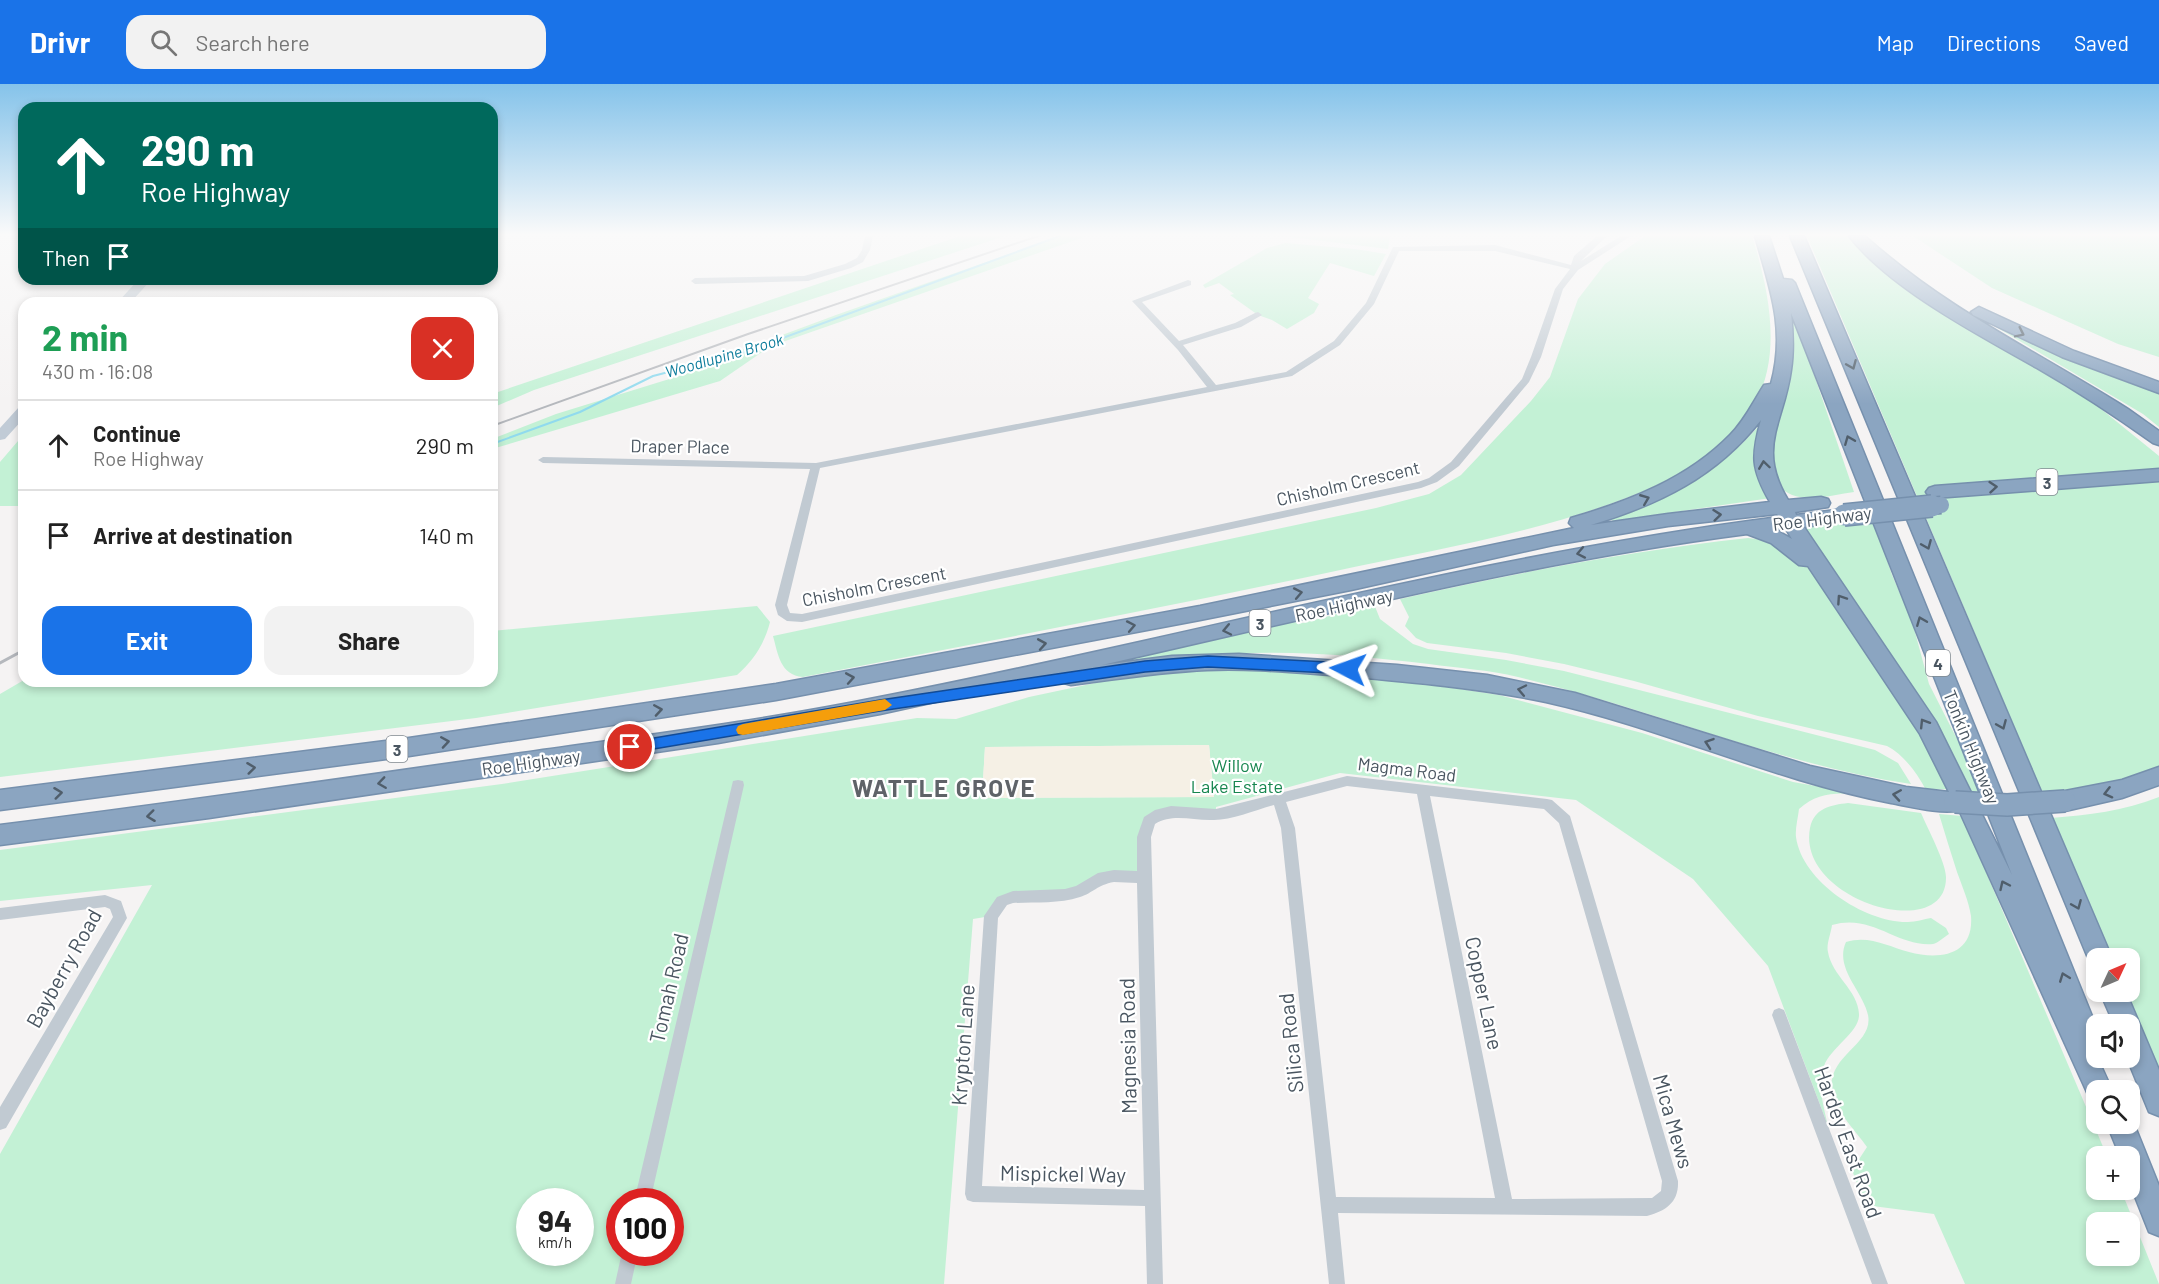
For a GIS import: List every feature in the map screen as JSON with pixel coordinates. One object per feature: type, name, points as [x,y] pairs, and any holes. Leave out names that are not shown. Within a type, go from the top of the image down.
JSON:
[{"type":"highway","points":[[1780,292],[1785,343],[1783,370],[1762,450],[1766,477],[1823,573],[1911,702],[1943,756],[2094,1080]]},
{"type":"highway","name":"Tonkin Highway","points":[[1787,292],[2016,851],[2104,1080]]},
{"type":"highway","name":"Tonkin Highway","points":[[1821,292],[2096,948]]},
{"type":"highway","points":[[1923,292],[2097,397],[2159,439]]},
{"type":"highway","points":[[1946,292],[1990,318],[2067,354],[2159,388]]},
{"type":"highway","points":[[1429,566],[1602,516],[1686,479],[1732,443],[1755,416],[1767,397],[1778,370],[1785,343]]},
{"type":"highway","points":[[2097,397],[2159,447]]},
{"type":"highway","name":"Roe Highway","points":[[0,800],[409,747],[784,690],[1074,638],[1429,566],[1553,538],[1668,520],[1787,514],[2159,475]]},
{"type":"highway","name":"Roe Highway","points":[[1938,499],[2159,489]]},
{"type":"highway","name":"Roe Highway","points":[[0,835],[542,761],[718,734],[880,705],[1499,569],[1610,548],[1744,527],[1787,514]]},
{"type":"highway","points":[[1744,527],[1778,538],[1823,573]]},
{"type":"highway","points":[[880,705],[1145,666],[1208,662],[1388,672],[1496,684],[1572,701],[1651,723],[1834,782],[1911,797],[2007,805],[2065,801],[2122,789],[2159,776]]},
{"type":"highway","points":[[2140,1056],[2159,1102]]},
{"type":"highway","points":[[2125,1134],[2159,1222]]},
{"type":"highway","points":[[2140,1181],[2159,1222]]},
{"type":"street","points":[[1163,292],[1136,302],[1178,344],[1213,388]]},
{"type":"street","points":[[816,466],[1289,374],[1337,343],[1370,304],[1376,292]]},
{"type":"street","name":"Chisholm Crescent","points":[[816,466],[781,605],[782,612],[787,617],[794,618],[930,592],[1421,485],[1433,480],[1455,464],[1526,380],[1558,292]]},
{"type":"street","points":[[1178,344],[1238,325],[1258,315]]},
{"type":"street","points":[[0,436],[18,416]]},
{"type":"street","name":"Draper Place","points":[[543,460],[816,466]]},
{"type":"street","name":"Magma Road","points":[[1160,814],[1171,812],[1216,815],[1347,781],[1547,804]]},
{"type":"street","name":"Tomah Road","points":[[645,1188],[738,785]]},
{"type":"street","name":"Copper Lane","points":[[1422,789],[1505,1206]]},
{"type":"street","name":"Silica Road","points":[[1278,799],[1288,828],[1337,1284]]},
{"type":"street","name":"Mica Mews","points":[[1329,1205],[1647,1208],[1664,1202],[1671,1187],[1565,820],[1547,804]]},
{"type":"street","name":"Magnesia Road","points":[[1155,1284],[1144,837],[1149,821],[1160,814]]},
{"type":"street","name":"Krypton Lane","points":[[973,1194],[992,916],[1002,901],[1013,897],[1065,895],[1080,891],[1098,879],[1114,876],[1144,877]]},
{"type":"street","name":"Bayberry Road","points":[[0,915],[105,901],[116,905],[120,918],[0,1122]]},
{"type":"street","name":"Hardey East Road","points":[[1779,1015],[1880,1284]]},
{"type":"street","name":"Mispickel Way","points":[[973,1194],[1152,1198]]},
{"type":"street","points":[[623,1284],[627,1266]]},
{"type":"green space","points":[[794,292],[834,292],[534,390],[498,405],[498,392]]},
{"type":"green space","points":[[901,292],[926,292],[771,346],[720,381],[498,447],[498,437],[556,414],[692,372],[742,350]]},
{"type":"green space","points":[[1231,292],[1312,292],[1308,298],[1319,304],[1314,313],[1287,329],[1258,315],[1230,295],[1234,294]]},
{"type":"green space","points":[[1583,292],[1766,292],[1771,342],[1769,363],[1764,384],[1746,417],[1722,443],[1707,455],[1661,483],[1608,505],[1491,538],[1200,599],[803,677],[789,672],[781,662],[773,636],[1376,508],[1429,494],[1461,475],[1531,401],[1550,377],[1578,299]]},
{"type":"green space","points":[[1831,292],[1928,292],[2011,351],[2090,400],[2159,456],[2159,767],[2123,782],[2050,794],[2041,790]]},
{"type":"green space","points":[[2001,292],[2159,292],[2159,357],[2118,344]]},
{"type":"green space","points":[[1789,301],[1854,492],[1824,497],[1803,497],[1785,491],[1775,478],[1770,457]]},
{"type":"green space","points":[[1974,314],[2159,388],[2159,427],[2143,414]]},
{"type":"green space","points":[[1758,427],[1756,463],[1771,498],[1613,521],[1610,518],[1652,503],[1691,483],[1726,458]]},
{"type":"green space","points":[[18,441],[18,506],[0,506],[0,462]]},
{"type":"green space","points":[[1873,518],[1892,575],[1912,621],[1929,684],[1984,792],[1965,791],[1802,526]]},
{"type":"green space","points":[[1748,538],[1779,545],[1801,560],[1812,573],[1897,697],[1950,789],[1926,790],[1910,765],[1887,746],[1758,716],[1564,664],[1506,653],[1427,643],[1416,638],[1405,626],[1409,617],[1400,599],[1573,564],[1659,549]]},
{"type":"green space","points":[[1374,604],[1380,619],[1413,644],[1428,649],[1564,671],[1875,750],[1898,763],[1911,784],[1812,763],[1567,690],[1485,671],[1354,656],[1280,653],[1190,657],[1073,672],[1291,622],[1303,623]]},
{"type":"green space","points":[[757,606],[770,622],[758,651],[737,675],[476,718],[0,777],[0,694],[18,684],[18,687],[498,687],[498,630]]},
{"type":"green space","name":"Willow Lake Estate","points":[[1197,668],[1375,676],[1499,695],[1642,733],[1793,782],[1889,799],[1853,794],[1830,794],[1809,802],[1799,809],[1796,837],[1801,854],[1823,884],[1838,897],[1856,907],[1891,920],[1911,922],[1931,918],[1946,928],[1949,934],[1933,944],[1920,944],[1860,923],[1846,922],[1832,925],[1828,946],[1830,961],[1850,990],[1858,1005],[1859,1014],[1855,1027],[1833,1052],[1822,1073],[1821,1089],[1828,1126],[1768,966],[1693,879],[1576,800],[1340,773],[1216,807],[1216,815],[1171,812],[1149,821],[1144,877],[1114,876],[1080,891],[1013,897],[991,916],[973,919],[944,1284],[0,1284],[0,1154],[152,885],[0,901],[0,850],[502,784],[917,718],[956,719],[1029,697],[1133,675]],"holes":[[[1209,745],[1214,797],[982,798],[985,747]]]},
{"type":"green space","points":[[2159,797],[2159,1068],[2140,1024],[2140,1014],[2136,1014],[2130,1002],[2140,1002],[2140,948],[2108,948],[2051,818],[2106,812]]},
{"type":"green space","points":[[1848,803],[1921,813],[1940,854],[1945,871],[1946,877],[1940,897],[1923,908],[1900,910],[1873,905],[1847,893],[1825,876],[1812,854],[1810,828],[1812,821],[1824,809]]},
{"type":"green space","points":[[1939,814],[1962,816],[2086,1107],[2086,1134],[2098,1134],[2103,1146],[2086,1146],[2086,1200],[2125,1200],[2130,1212],[2086,1212],[2086,1266],[2140,1266],[2140,1237],[2159,1284],[1965,1284],[1934,1214],[1865,1205],[1852,1170],[1867,1147],[1842,1114],[1832,1092],[1832,1079],[1836,1069],[1842,1059],[1858,1043],[1868,1025],[1865,1006],[1846,970],[1843,952],[1846,942],[1854,940],[1878,942],[1909,952],[1932,955],[1943,955],[1961,947],[1967,940],[1971,916]]},
{"type":"sand","points":[[1209,745],[1214,797],[982,798],[985,747]]},
{"type":"waterway","name":"Woodlupine Brook","points":[[498,442],[580,412],[653,376],[742,353],[908,292]]},
{"type":"railway","points":[[498,424],[872,292]]},
{"type":"railway","points":[[0,663],[18,653]]},
{"type":"slow traffic","points":[[743,730],[885,705]]},
{"type":"district","name":"WATTLE GROVE","points":[[944,787]]},
{"type":"route","points":[[630,747],[880,705],[1145,666],[1208,662],[1348,669]]}]
